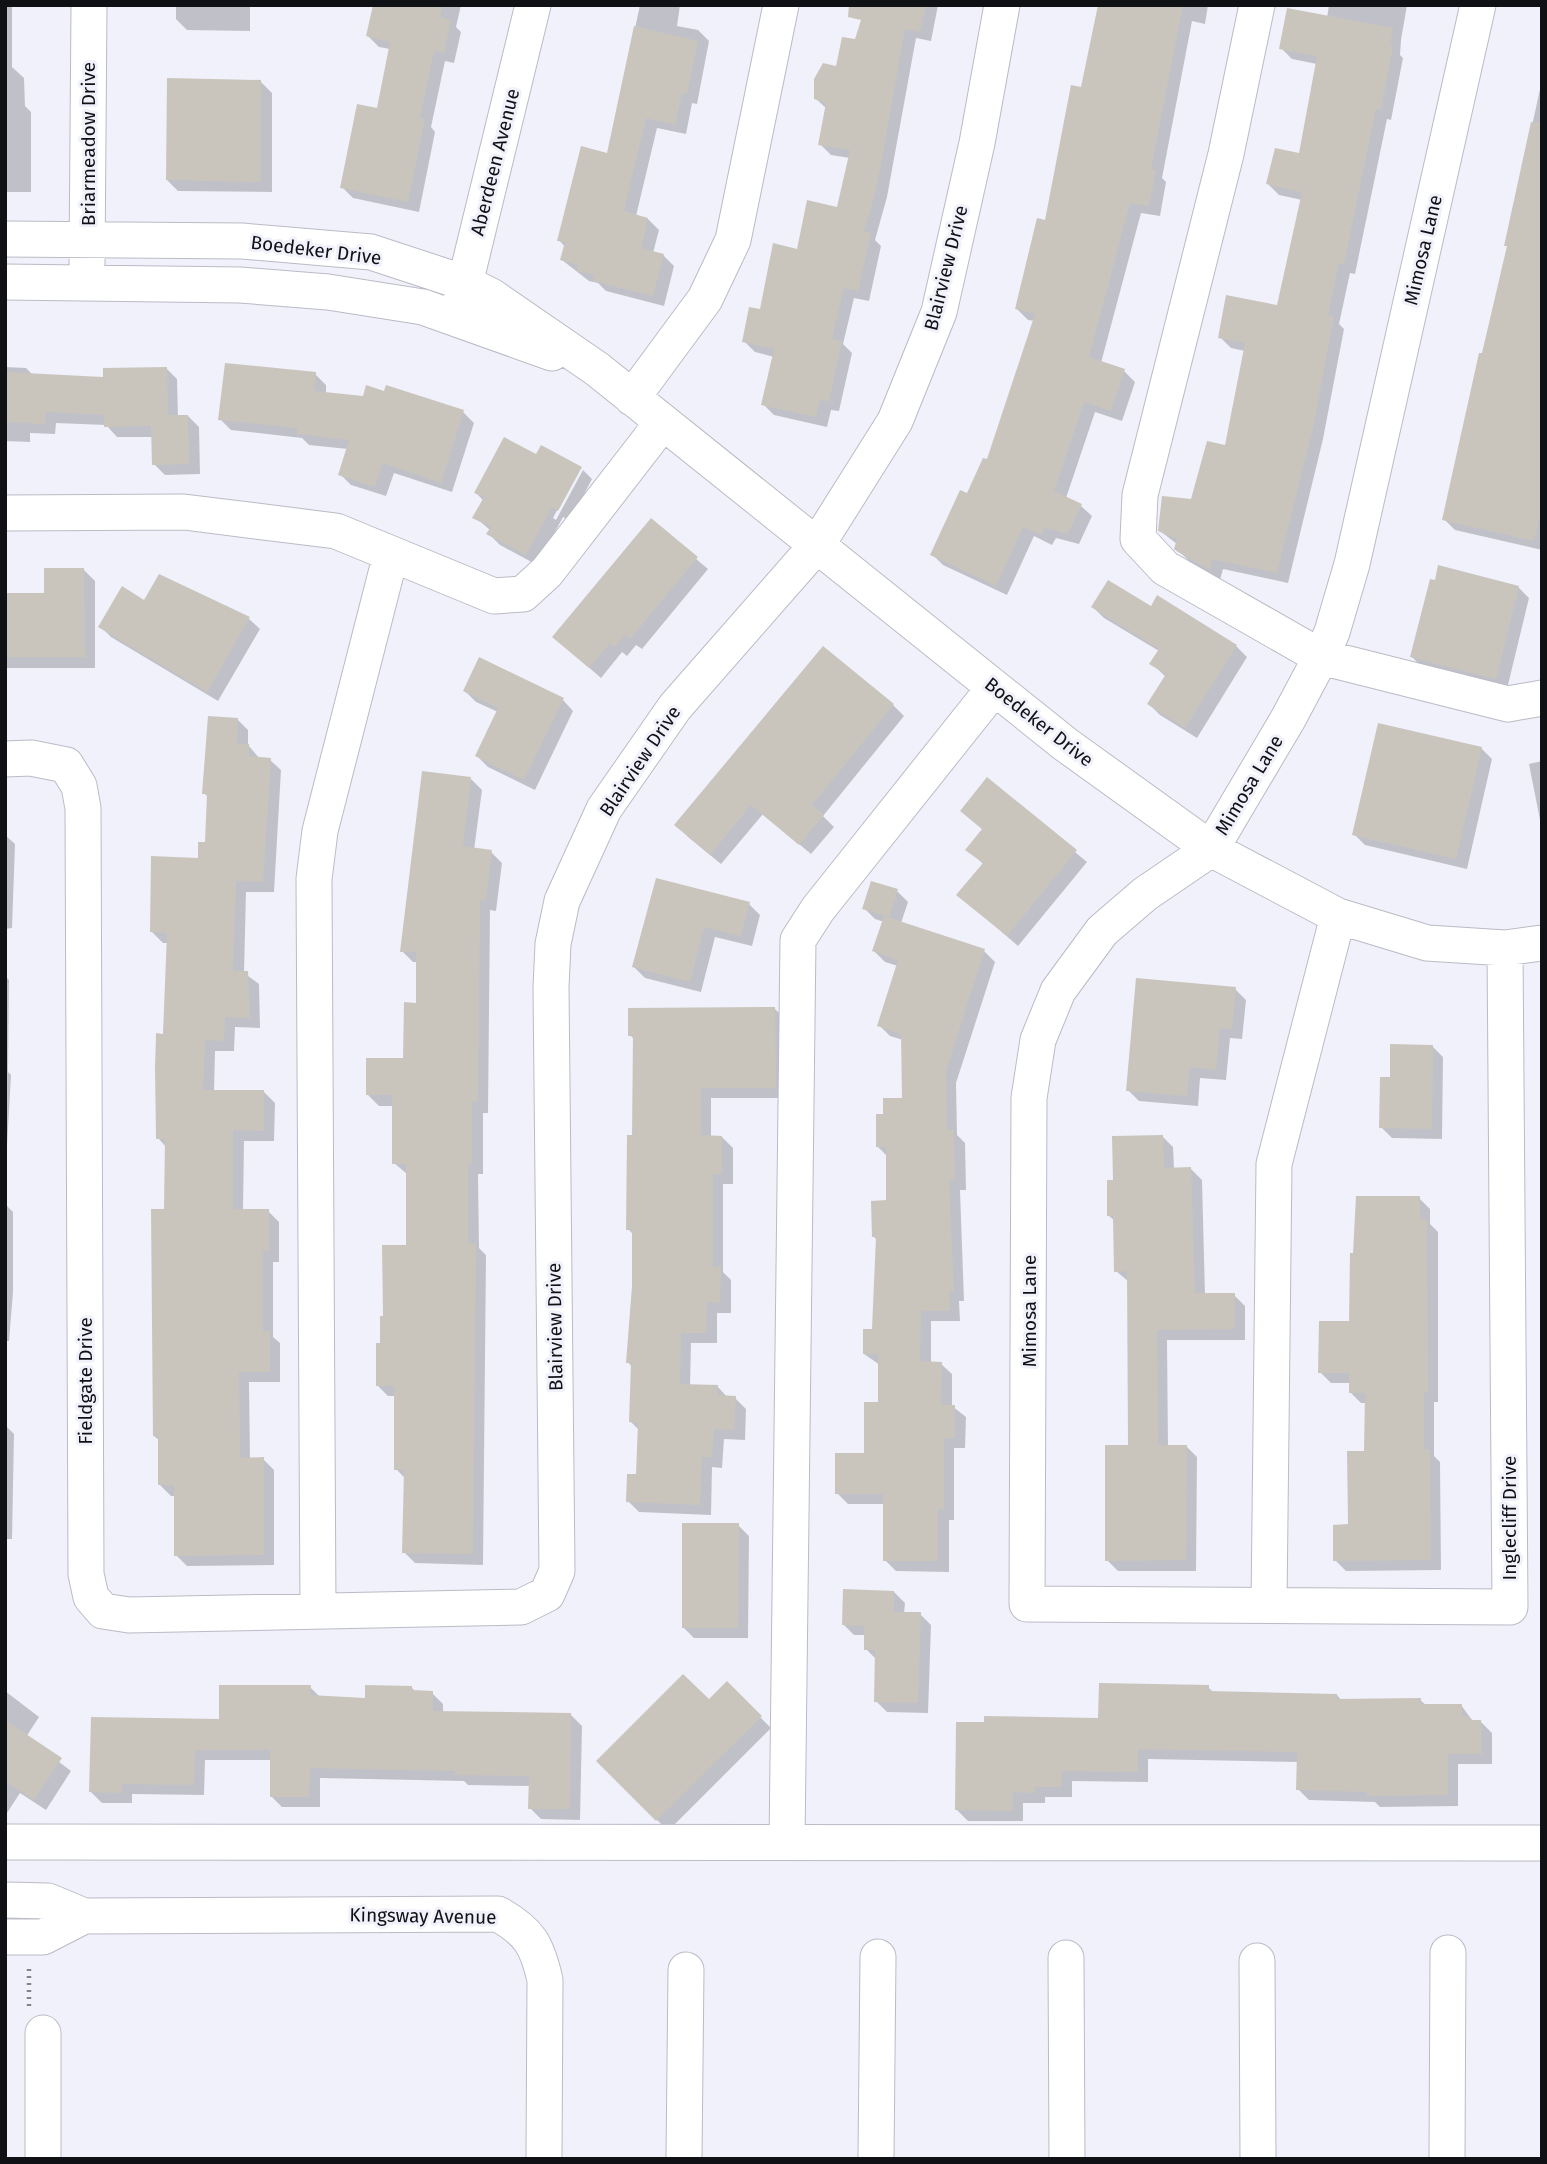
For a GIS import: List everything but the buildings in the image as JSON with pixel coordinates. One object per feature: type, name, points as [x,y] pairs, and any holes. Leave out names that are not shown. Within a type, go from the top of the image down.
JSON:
[{"type":"street","name":"Briarmeadow Drive","points":[[88,283],[89,5]]},
{"type":"street","name":"Aberdeen Avenue","points":[[456,319],[533,5]]},
{"type":"street","points":[[632,397],[705,299],[733,240],[781,5]]},
{"type":"street","name":"Blairview Drive","points":[[547,1594],[557,1571],[551,987],[553,944],[562,901],[604,809],[675,707],[817,545],[895,421],[939,312],[977,143],[1002,5]]},
{"type":"street","points":[[1257,5],[1226,154],[1140,495],[1138,539],[1164,568],[1321,657],[1508,704],[1542,698]]},
{"type":"street","name":"Mimosa Lane","points":[[1027,1604],[1029,1098],[1038,1040],[1058,990],[1102,931],[1145,894],[1211,849],[1288,719],[1332,632],[1352,564],[1478,5]]},
{"type":"street","name":"Boedeker Drive","points":[[5,239],[242,241],[370,252],[465,283],[491,296],[597,369],[1065,744],[1211,849],[1338,916],[1427,943],[1505,948],[1542,943]]},
{"type":"street","name":"Boedeker Drive","points":[[5,282],[240,285],[328,292],[423,307],[597,369]]},
{"type":"street","points":[[5,513],[184,512],[336,531],[494,596],[523,594],[547,572],[663,422]]},
{"type":"street","points":[[318,1611],[314,879],[320,831],[391,554]]},
{"type":"street","points":[[787,1842],[797,940],[818,909],[994,688]]},
{"type":"street","name":"Fieldgate Drive","points":[[5,759],[31,758],[66,765],[79,786],[83,808],[86,1560],[91,1597],[103,1611],[129,1615],[521,1607],[547,1594]]},
{"type":"street","points":[[1269,1605],[1274,1164],[1338,916]]},
{"type":"street","name":"Inglecliff Drive","points":[[1027,1604],[1510,1607],[1505,948]]},
{"type":"street","points":[[5,1842],[1542,1843]]},
{"type":"street","name":"Kingsway Avenue","points":[[5,1900],[48,1901],[84,1916],[498,1914],[522,1927],[538,1951],[545,1980],[544,2159]]},
{"type":"street","name":"Kingsway Avenue","points":[[5,1937],[43,1937],[84,1916]]},
{"type":"street","points":[[1447,2159],[1448,1953]]},
{"type":"street","points":[[876,2159],[878,1958]]},
{"type":"street","points":[[1066,1958],[1067,2159]]},
{"type":"street","points":[[1257,1961],[1258,2159]]},
{"type":"street","points":[[684,2159],[686,1970]]},
{"type":"street","points":[[43,2033],[43,2159]]}]
